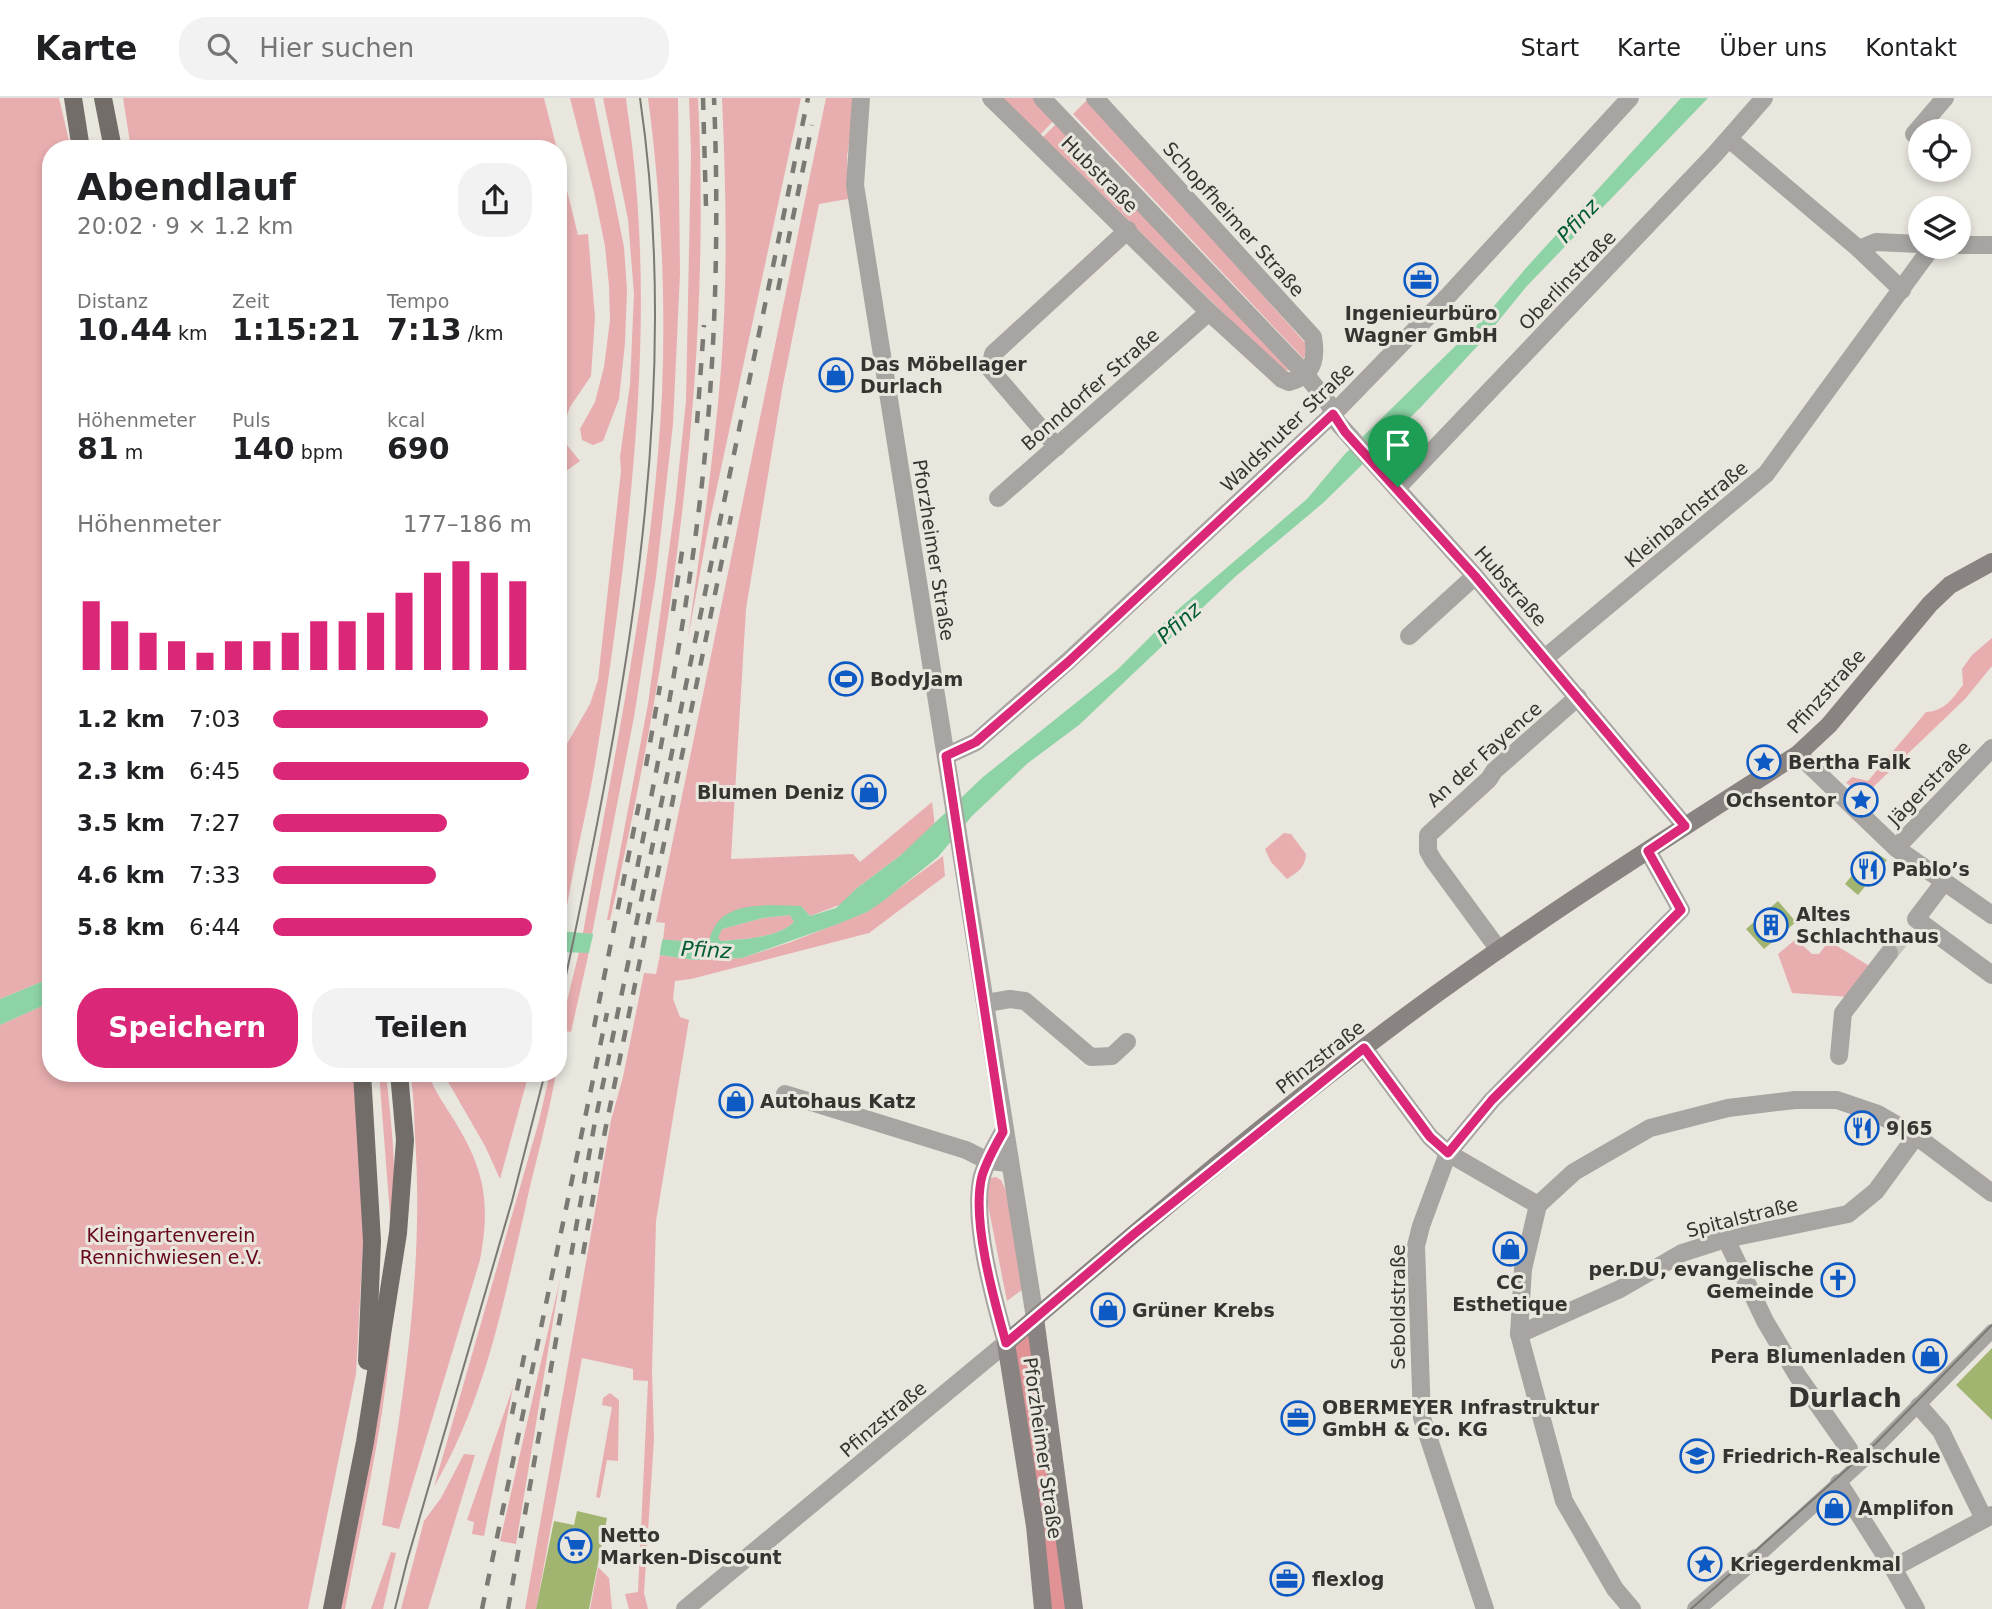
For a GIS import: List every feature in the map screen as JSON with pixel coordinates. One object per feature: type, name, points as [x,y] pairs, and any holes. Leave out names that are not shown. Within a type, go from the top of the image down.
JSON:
[{"type":"main road","points":[[73,98],[80,140]]},
{"type":"main road","points":[[103,98],[111,140]]},
{"type":"main road","name":"Pfinzstraße","points":[[1006,1343],[1134,1234],[1364,1048],[1499,950],[1798,754],[1829,725],[1930,604],[1950,585],[1992,562]]},
{"type":"main road","points":[[322,1609],[369,1350],[372,1241],[363,1082]]},
{"type":"main road","points":[[332,1609],[365,1442],[398,1233],[405,1140],[400,1082]]},
{"type":"main road","name":"Pforzheimer Straße","points":[[1035,1318],[1074,1609]]},
{"type":"main road","name":"Pforzheimer Straße","points":[[1006,1343],[1035,1526],[1043,1609]]},
{"type":"street","name":"Pforzheimer Straße","points":[[861,98],[855,185],[986,1003],[1003,1132],[1035,1318]]},
{"type":"street","name":"Hubstraße","points":[[991,98],[1209,312],[1282,379],[1289,382],[1306,375]]},
{"type":"street","name":"Hubstraße","points":[[1042,98],[1306,375],[1324,396],[1350,438],[1398,487],[1475,576],[1685,826]]},
{"type":"street","name":"Schopfheimer Straße","points":[[1095,98],[1313,337],[1315,362],[1306,375]]},
{"type":"street","name":"Waldshuter Straße","points":[[946,756],[976,742],[1068,662],[1333,414],[1447,297],[1630,98]]},
{"type":"street","name":"Oberlinstraße","points":[[1398,487],[1764,98]]},
{"type":"street","points":[[1927,119],[1945,98]]},
{"type":"street","points":[[1728,139],[1858,249],[1902,290]]},
{"type":"street","points":[[1056,447],[990,369],[993,354],[1128,230]]},
{"type":"street","points":[[1858,249],[1876,242],[1908,243]]},
{"type":"street","points":[[1971,245],[1992,245]]},
{"type":"street","name":"Kleinbachstraße","points":[[1545,659],[1766,474],[1924,259]]},
{"type":"street","name":"Bonndorfer Straße","points":[[998,498],[1209,312]]},
{"type":"street","points":[[1409,636],[1475,576]]},
{"type":"street","name":"An der Fayence","points":[[1499,950],[1433,860],[1428,851],[1428,835],[1489,779],[1494,771],[1578,697]]},
{"type":"street","name":"Jägerstraße","points":[[1896,848],[1992,748]]},
{"type":"street","points":[[1798,754],[1896,848],[1992,915]]},
{"type":"street","name":"Seboldstraße","points":[[1485,1609],[1427,1438],[1420,1392],[1416,1246],[1448,1153],[1492,1100],[1681,910],[1648,851]]},
{"type":"street","points":[[1944,882],[1911,926],[1992,975]]},
{"type":"street","points":[[1839,1056],[1843,1013],[1889,953]]},
{"type":"street","points":[[986,1003],[1010,999],[1026,1001],[1091,1057],[1112,1056],[1127,1042]]},
{"type":"street","points":[[1364,1048],[1430,1137],[1448,1153],[1538,1205]]},
{"type":"street","points":[[785,1094],[966,1150],[988,1161],[1009,1163]]},
{"type":"street","points":[[1632,1609],[1615,1589],[1564,1501],[1518,1334],[1523,1269],[1538,1205],[1574,1172],[1650,1128],[1728,1108],[1795,1101],[1837,1100],[1878,1114],[1916,1136],[1992,1193]]},
{"type":"street","name":"Pforzheimer Straße","points":[[1003,1132],[988,1161],[980,1190],[980,1220],[996,1307],[1006,1343]]},
{"type":"street","name":"Spitalstraße","points":[[1518,1334],[1620,1289],[1682,1253],[1726,1239],[1848,1214],[1876,1191],[1916,1136]]},
{"type":"street","points":[[1726,1239],[1765,1321],[1797,1375],[1849,1449],[1862,1462]]},
{"type":"street","points":[[1696,1609],[1862,1462],[1992,1331]]},
{"type":"street","name":"Pfinzstraße","points":[[685,1609],[1006,1343]]},
{"type":"street","points":[[1894,1568],[1988,1517],[1941,1431],[1920,1406]]},
{"type":"street","points":[[1839,1483],[1894,1568],[1916,1609]]},
{"type":"green space","points":[[0,98],[59,98],[69,140],[42,140],[42,982],[0,999]]},
{"type":"green space","points":[[123,98],[544,98],[555,140],[130,140]]},
{"type":"green space","points":[[570,98],[594,98],[624,247],[627,290],[619,399],[603,441],[593,445],[582,440],[580,429],[595,402],[604,367],[610,320],[609,286],[605,246],[594,192]]},
{"type":"green space","points":[[603,98],[626,98],[634,162],[641,270],[639,377],[632,485],[611,661],[592,781],[567,906],[567,744],[590,704],[598,680],[630,384],[634,294],[628,219]]},
{"type":"green space","points":[[648,98],[678,98],[680,274],[673,424],[656,577],[634,717],[592,934],[583,933],[641,597],[662,394],[661,246]]},
{"type":"green space","points":[[689,98],[698,98],[701,202],[699,305],[682,512],[651,717],[632,819],[610,920],[607,920],[648,704],[675,506],[686,401],[691,152]]},
{"type":"green space","points":[[722,98],[801,98],[709,524],[688,638],[715,436],[721,369],[726,233]]},
{"type":"green space","points":[[826,98],[855,98],[847,157],[848,199],[819,204],[782,390],[746,609],[731,859],[853,854],[860,862],[932,802],[935,826],[857,888],[842,904],[810,916],[801,906],[717,924],[708,943],[663,940],[665,923],[656,922]]},
{"type":"green space","points":[[1001,98],[1034,98],[1055,119],[1040,135]]},
{"type":"green space","points":[[1088,99],[1307,345],[1304,359],[1073,114]]},
{"type":"green space","points":[[1058,122],[1290,370],[1283,371],[1043,137]]},
{"type":"green space","points":[[567,190],[578,235],[588,234],[595,317],[591,376],[567,416]]},
{"type":"green space","points":[[567,445],[580,461],[567,470]]},
{"type":"green space","points":[[1992,638],[1992,666],[1965,699],[1868,792],[1857,785],[1852,787],[1846,783],[1852,777],[1868,781],[1926,712],[1947,703],[1963,685],[1962,669],[1972,655]]},
{"type":"green space","points":[[1284,833],[1291,834],[1306,854],[1300,869],[1287,879],[1271,862],[1265,849]]},
{"type":"green space","points":[[943,856],[945,876],[869,933],[675,981],[673,999],[680,1017],[689,1020],[656,1221],[652,1371],[654,1439],[644,1593],[648,1609],[629,1609],[625,1594],[638,1592],[648,1381],[633,1380],[633,1369],[582,1358],[536,1609],[525,1609],[611,1120],[623,1077],[644,973],[656,974],[660,955],[694,960],[742,958],[791,942],[867,912]]},
{"type":"green space","points":[[790,915],[794,922],[770,935],[721,941],[717,938],[722,929],[763,918]]},
{"type":"green space","points":[[1796,939],[1812,954],[1819,954],[1829,941],[1871,967],[1849,997],[1792,993],[1778,954]]},
{"type":"green space","points":[[579,952],[589,952],[571,1032],[567,1031],[567,1001]]},
{"type":"green space","name":"Kleingartenverein Rennichwiesen e.V.","points":[[42,1006],[42,1082],[355,1082],[358,1099],[364,1224],[356,1374],[308,1609],[0,1609],[0,1025]]},
{"type":"green space","points":[[380,1082],[387,1082],[390,1109],[394,1198],[393,1216],[390,1215]]},
{"type":"green space","points":[[411,1082],[432,1082],[474,1159],[483,1190],[485,1223],[480,1260],[399,1529],[382,1525],[398,1429],[414,1283],[417,1185]]},
{"type":"green space","points":[[448,1082],[527,1082],[500,1179],[485,1146]]},
{"type":"green space","points":[[548,1082],[554,1082],[490,1354],[466,1421],[434,1487]]},
{"type":"green space","points":[[996,1177],[1001,1180],[1008,1195],[1023,1289],[1007,1301],[985,1190],[989,1178]]},
{"type":"green space","points":[[560,1279],[516,1544],[500,1541]]},
{"type":"green space","points":[[393,1298],[387,1376],[375,1454],[345,1609],[337,1609]]},
{"type":"green space","points":[[513,1387],[484,1536],[472,1534],[474,1522],[467,1520]]},
{"type":"green space","points":[[610,1393],[619,1400],[618,1461],[607,1460],[600,1498],[596,1497],[612,1407],[602,1405],[603,1398]]},
{"type":"green space","points":[[464,1454],[475,1455],[428,1609],[401,1609],[424,1521],[441,1498]]},
{"type":"green space","points":[[391,1552],[396,1553],[383,1609],[371,1609]]},
{"type":"green space","points":[[598,1567],[609,1578],[612,1609],[590,1609]]},
{"type":"shaded area","points":[[1033,1331],[1071,1609],[1045,1609],[1011,1349]]},
{"type":"water","name":"Pfinz","points":[[1681,98],[1708,98],[1526,287],[1483,340],[1420,408],[1323,503],[1236,576],[1079,725],[1028,763],[972,816],[938,857],[882,902],[867,912],[838,924],[742,958],[694,960],[660,955],[567,952],[567,932],[707,943],[717,923],[734,911],[745,908],[768,905],[801,906],[810,916],[836,908],[857,888],[901,855],[983,777],[1117,670],[1175,612],[1307,499],[1344,455],[1484,318]],"holes":[[[790,915],[794,922],[760,937],[721,941],[718,938],[722,929],[763,918]]]},
{"type":"water","points":[[42,982],[42,1006],[0,1025],[0,999]]},
{"type":"pier","points":[[594,931],[663,936],[659,958],[588,956]]},
{"type":"building","name":"Pablo’s","points":[[1872,850],[1887,860],[1858,895],[1845,884]]},
{"type":"building","name":"Altes Schlachthaus","points":[[1778,901],[1796,922],[1764,949],[1746,929]]},
{"type":"building","points":[[1992,1348],[1992,1420],[1956,1385]]},
{"type":"building","name":"Netto Marken-Discount","points":[[577,1511],[607,1518],[589,1609],[536,1609],[554,1521],[574,1525]]},
{"type":"tunnel","points":[[1889,953],[1906,932]]},
{"type":"tram line","points":[[567,971],[624,673],[640,558],[651,443],[655,328],[652,213],[640,98]]},
{"type":"tram line","points":[[395,1609],[512,1201],[543,1082]]},
{"type":"tram line","points":[[1691,1609],[1876,1443],[1992,1325]]},
{"type":"railway","points":[[703,98],[706,206]]},
{"type":"railway","points":[[628,914],[680,640],[703,474],[715,286],[714,98]]},
{"type":"railway","points":[[508,1609],[594,1127],[808,98]]},
{"type":"railway","points":[[778,290],[812,125]]},
{"type":"railway","points":[[697,423],[704,325]]},
{"type":"railway","points":[[583,1254],[605,1131],[731,516]]},
{"type":"railway","points":[[673,611],[683,545]]},
{"type":"railway","points":[[646,766],[660,686]]},
{"type":"railway","points":[[594,1027],[639,804]]},
{"type":"railway","points":[[482,1609],[607,1013]]},
{"type":"railway","points":[[512,1414],[525,1352]]},
{"type":"place","name":"Ingenieurbüro Wagner GmbH","points":[[1421,280]]},
{"type":"place","name":"Das Möbellager Durlach","points":[[836,375]]},
{"type":"place","name":"BodyJam","points":[[846,679]]},
{"type":"place","name":"Bertha Falk","points":[[1764,762]]},
{"type":"place","name":"Blumen Deniz","points":[[869,792]]},
{"type":"place","name":"Ochsentor","points":[[1861,800]]},
{"type":"place","name":"Pablo’s","points":[[1868,869]]},
{"type":"place","name":"Altes Schlachthaus","points":[[1771,925]]},
{"type":"place","name":"Autohaus Katz","points":[[736,1101]]},
{"type":"place","name":"9|65","points":[[1862,1128]]},
{"type":"place","name":"CC Esthetique","points":[[1510,1249]]},
{"type":"place","name":"per.DU, evangelische Gemeinde","points":[[1838,1280]]},
{"type":"place","name":"Grüner Krebs","points":[[1108,1310]]},
{"type":"place","name":"Pera Blumenladen","points":[[1930,1356]]},
{"type":"place","name":"OBERMEYER Infrastruktur GmbH & Co. KG","points":[[1298,1418]]},
{"type":"place","name":"Friedrich-Realschule","points":[[1697,1456]]},
{"type":"place","name":"Amplifon","points":[[1834,1508]]},
{"type":"place","name":"Netto Marken-Discount","points":[[575,1546]]},
{"type":"place","name":"Kriegerdenkmal","points":[[1705,1564]]},
{"type":"place","name":"flexlog","points":[[1287,1579]]},
{"type":"district","name":"Durlach","points":[[1845,1398]]},
{"type":"route","points":[[1333,414],[1345,432],[1398,487],[1685,826],[1648,851],[1681,910],[1492,1100],[1448,1153],[1430,1137],[1364,1048],[1134,1234],[1006,1343],[996,1307],[979,1205],[982,1176],[1003,1132],[986,1003],[962,868],[946,756],[976,742],[1068,662],[1333,414]]}]
